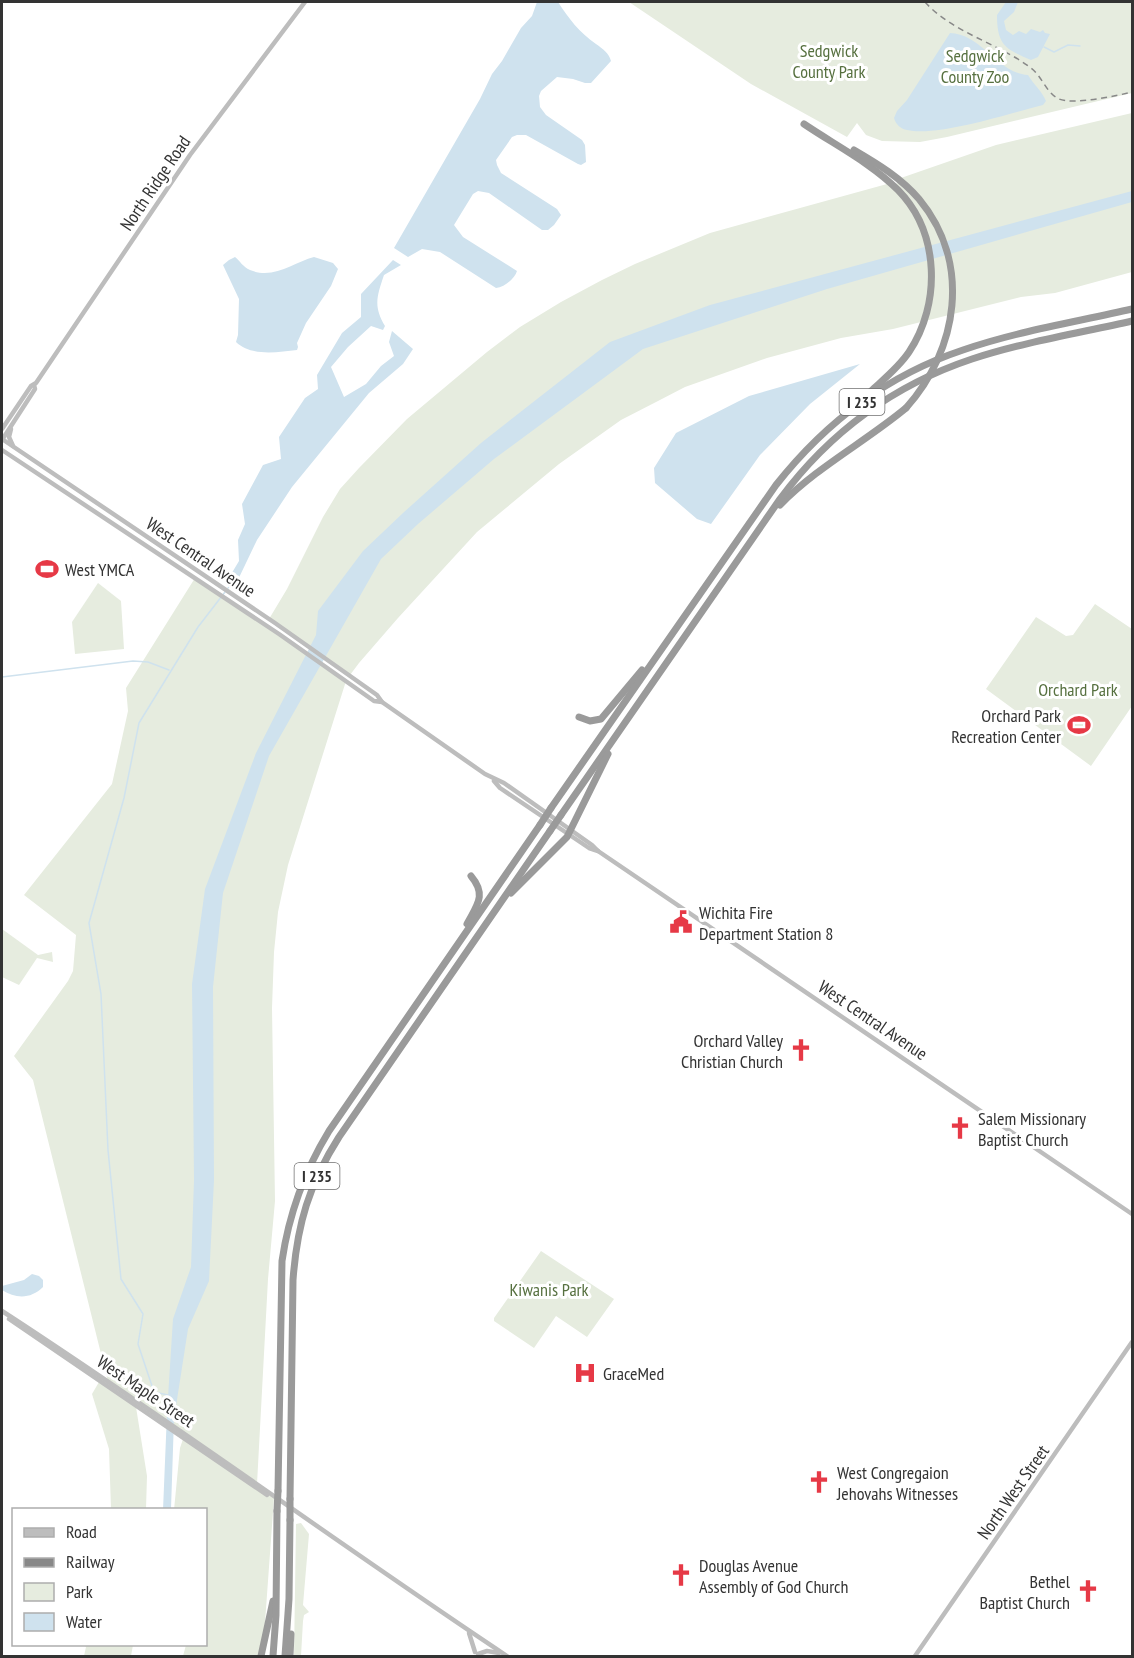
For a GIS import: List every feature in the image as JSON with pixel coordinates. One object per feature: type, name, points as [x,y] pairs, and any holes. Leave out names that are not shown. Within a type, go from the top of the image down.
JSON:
[{"type":"highway","points":[[765,519],[811,477],[906,408],[926,382],[946,341],[951,319],[952,300],[948,258],[934,223],[920,200],[892,174],[804,124],[852,152],[900,192],[912,208],[925,238],[932,266],[930,300],[923,327],[908,354],[855,406]]},
{"type":"highway","name":"I 235","points":[[273,1656],[276,1615],[277,1511],[275,1494],[282,1260],[287,1230],[298,1192],[307,1170],[330,1131],[776,485],[814,442],[855,406],[911,372],[964,350],[1132,309]]},
{"type":"highway","name":"I 235","points":[[285,1656],[289,1599],[293,1280],[296,1248],[310,1192],[339,1137],[765,519],[798,476],[826,446],[869,411],[905,388],[935,373],[975,358],[1132,321]]},
{"type":"highway","points":[[579,717],[590,721],[601,718],[666,644]]},
{"type":"highway","points":[[499,906],[570,833],[623,726]]},
{"type":"highway","points":[[448,959],[480,896],[478,885],[471,876]]},
{"type":"highway","points":[[261,1656],[272,1609],[277,1548]]},
{"type":"highway","points":[[289,1599],[291,1656]]},
{"type":"main road","name":"North Ridge Road","points":[[2,440],[9,423],[31,386],[34,385],[194,149],[305,2]]},
{"type":"main road","name":"North Ridge Road","points":[[2,427],[9,423]]},
{"type":"main road","points":[[9,423],[9,437],[15,448]]},
{"type":"main road","name":"West Central Avenue","points":[[2,440],[340,669],[377,695],[382,702],[493,779],[500,788],[570,833],[589,848],[598,851],[1132,1214]]},
{"type":"main road","name":"West Central Avenue","points":[[3,452],[215,591],[374,701],[382,702]]},
{"type":"main road","name":"West Maple Street","points":[[2,1313],[275,1494],[504,1655]]},
{"type":"main road","name":"North West Street","points":[[915,1656],[1132,1342]]},
{"type":"main road","name":"West Maple Street","points":[[103,1381],[248,1484],[275,1494]]},
{"type":"main road","points":[[468,1631],[477,1653],[487,1651],[504,1655]]},
{"type":"green space","points":[[629,2],[1132,2],[1132,93],[920,142],[882,141],[866,135],[857,123],[847,137],[751,84]]},
{"type":"green space","points":[[1132,113],[1132,272],[1055,293],[1021,297],[893,329],[841,338],[767,358],[685,387],[621,420],[559,464],[477,532],[398,618],[350,675],[269,619],[287,589],[323,517],[340,489],[359,468],[407,419],[487,352],[520,327],[561,302],[635,264],[710,233],[887,184],[902,183],[898,179],[996,145]]},
{"type":"green space","points":[[195,578],[346,681],[288,865],[278,912],[272,1008],[275,1201],[268,1279],[257,1484],[108,1382],[33,1080],[14,1056],[68,981],[73,971],[76,935],[24,895],[112,784],[128,711],[126,688]]},
{"type":"green space","points":[[98,583],[121,601],[124,649],[75,654],[72,622]]},
{"type":"green space","name":"Orchard Park","points":[[1095,604],[1132,629],[1132,706],[1091,766],[986,689],[1036,617],[1066,636],[1073,635]]},
{"type":"green space","points":[[2,929],[38,955],[52,952],[53,962],[37,958],[19,985],[2,977]]},
{"type":"green space","name":"Kiwanis Park","points":[[541,1251],[614,1299],[587,1337],[556,1316],[534,1348],[494,1321]]},
{"type":"green space","points":[[99,1382],[136,1407],[147,1476],[146,1508],[111,1508],[109,1449],[92,1394]]},
{"type":"green space","points":[[183,1439],[274,1498],[263,1650],[260,1656],[183,1656],[186,1646],[207,1646],[207,1508],[174,1508],[180,1448]]},
{"type":"green space","points":[[301,1523],[309,1534],[303,1605],[309,1612],[304,1615],[301,1656],[294,1656],[296,1524]]},
{"type":"green space","points":[[133,1646],[131,1656],[84,1656],[86,1647]]},
{"type":"water","points":[[537,2],[558,2],[575,25],[605,51],[611,61],[591,83],[557,77],[541,91],[539,96],[540,107],[546,115],[582,140],[585,145],[586,162],[578,164],[526,135],[512,137],[496,160],[501,173],[557,209],[561,215],[554,225],[548,230],[542,230],[489,193],[478,191],[473,194],[454,225],[463,237],[517,271],[509,282],[496,288],[440,252],[422,249],[408,257],[394,248],[480,99],[492,74],[521,28],[532,16]]},
{"type":"water","points":[[1006,2],[1018,2],[1014,12],[1004,21],[1006,30],[1013,35],[1019,31],[1026,34],[1031,29],[1040,32],[1043,30],[1050,34],[1038,57],[1031,60],[1022,56],[1009,49],[1001,40],[997,15]]},
{"type":"water","points":[[950,33],[961,35],[981,46],[1007,68],[1028,75],[1046,101],[1043,105],[955,127],[920,131],[901,128],[894,118],[897,111],[907,100]]},
{"type":"water","points":[[1132,191],[1132,202],[827,289],[643,349],[494,459],[381,559],[269,756],[223,893],[213,987],[214,1180],[209,1281],[188,1329],[174,1419],[171,1508],[163,1508],[173,1319],[191,1267],[194,1180],[192,984],[205,889],[256,753],[316,635],[318,611],[363,551],[403,513],[481,443],[610,342],[710,305]]},
{"type":"water","points":[[235,257],[243,266],[259,273],[276,272],[314,257],[333,263],[338,269],[331,286],[306,323],[297,343],[297,350],[257,352],[242,347],[236,342],[239,299],[223,265]]},
{"type":"water","points":[[393,260],[401,265],[384,275],[378,295],[379,313],[385,326],[383,330],[371,326],[331,367],[344,397],[366,384],[381,366],[394,356],[389,342],[392,331],[413,349],[403,364],[369,393],[292,487],[257,540],[235,586],[227,581],[239,561],[238,540],[245,524],[242,504],[263,465],[281,459],[279,437],[305,398],[318,389],[317,375],[342,333],[361,317],[361,294]]},
{"type":"water","points":[[860,364],[810,404],[760,455],[711,524],[697,519],[655,483],[654,468],[676,433],[749,396]]},
{"type":"water","points":[[32,1274],[43,1280],[43,1287],[34,1294],[18,1296],[2,1290],[2,1286],[24,1280]]},
{"type":"waterway","points":[[1044,47],[1054,52],[1068,45],[1080,46]]},
{"type":"waterway","points":[[228,588],[232,584]]},
{"type":"waterway","points":[[168,1395],[154,1392],[138,1344],[143,1314],[121,1279],[108,1150],[101,994],[89,923],[124,798],[139,723],[198,627],[225,592]]},
{"type":"waterway","points":[[2,677],[133,661],[148,662],[169,670]]},
{"type":"railway","points":[[925,2],[949,22],[1031,68],[1051,93],[1059,99],[1074,101],[1106,98],[1132,92]]},
{"type":"place","name":"West YMCA","points":[[47,569]]},
{"type":"place","name":"Orchard Park Recreation Center","points":[[1079,725]]},
{"type":"place","name":"Wichita Fire Department Station 8","points":[[681,922]]},
{"type":"place","name":"Orchard Valley Christian Church","points":[[801,1050]]},
{"type":"place","name":"Salem Missionary Baptist Church","points":[[960,1128]]},
{"type":"place","name":"GraceMed","points":[[585,1373]]},
{"type":"place","name":"West Congregaion Jehovahs Witnesses","points":[[819,1482]]},
{"type":"place","name":"Douglas Avenue Assembly of God Church","points":[[681,1575]]},
{"type":"place","name":"Bethel Baptist Church","points":[[1088,1591]]},
{"type":"park label","name":"Sedgwick County Park","points":[[829,60]]},
{"type":"park label","name":"Sedgwick County Zoo","points":[[975,65]]}]
